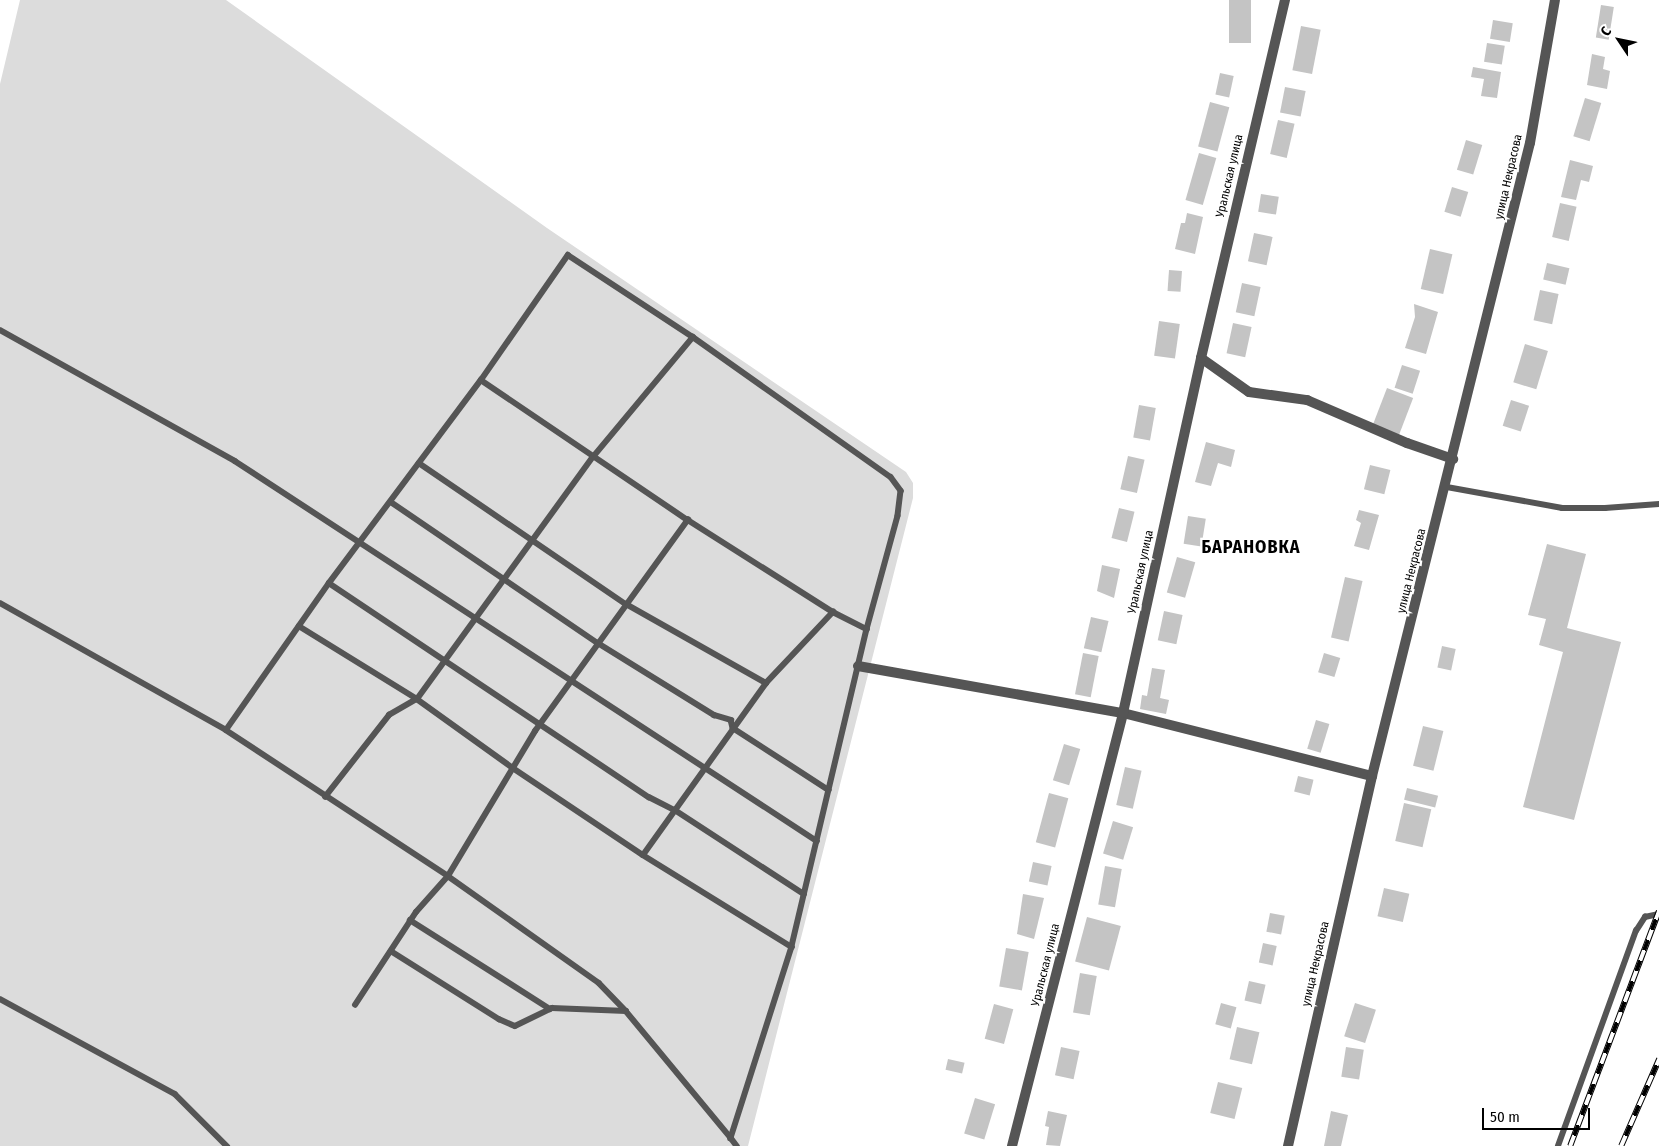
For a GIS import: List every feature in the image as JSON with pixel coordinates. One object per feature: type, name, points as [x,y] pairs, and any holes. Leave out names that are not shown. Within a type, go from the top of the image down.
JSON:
[{"type":"street","name":"Уральская улица","points":[[1012,1146],[1124,712],[1201,358],[1285,0]]},
{"type":"street","name":"улица Некрасова","points":[[1288,1146],[1372,776],[1447,487],[1530,143],[1555,0]]},
{"type":"street","points":[[1201,358],[1249,392],[1307,400],[1407,443],[1453,459]]},
{"type":"street","points":[[858,666],[1124,712],[1372,776]]},
{"type":"lane","points":[[226,730],[329,583],[481,380],[568,255],[693,337],[897,483],[902,500],[867,629],[792,947],[731,1138]]},
{"type":"lane","points":[[0,330],[235,461],[361,542],[475,620],[817,841]]},
{"type":"lane","points":[[325,797],[389,715],[418,699],[593,458],[693,337]]},
{"type":"lane","points":[[481,380],[593,458],[688,520],[833,612],[867,629]]},
{"type":"lane","points":[[419,463],[626,604],[766,683]]},
{"type":"lane","points":[[1447,487],[1562,508],[1605,508],[1659,504]]},
{"type":"lane","points":[[391,502],[598,643],[714,715],[731,720],[733,728],[829,790]]},
{"type":"lane","points":[[356,1006],[410,920],[448,876],[539,724],[688,520]]},
{"type":"lane","points":[[329,583],[444,662],[649,797],[675,810],[804,894]]},
{"type":"lane","points":[[0,603],[226,730],[325,797],[448,876],[598,983],[626,1011],[737,1146]]},
{"type":"lane","points":[[643,855],[766,683],[833,612]]},
{"type":"lane","points":[[299,626],[418,699],[513,768],[643,855],[792,947]]},
{"type":"lane","points":[[1558,1146],[1636,931],[1645,917],[1659,914]]},
{"type":"lane","points":[[410,920],[550,1009]]},
{"type":"lane","points":[[391,951],[499,1019],[515,1026],[550,1009],[626,1011]]},
{"type":"lane","points":[[0,999],[175,1094],[227,1146]]},
{"type":"shaded area","points":[[20,0],[226,0],[547,228],[906,472],[913,483],[913,498],[748,1146],[0,1146],[0,84]]},
{"type":"building","points":[[1229,0],[1251,0],[1251,43],[1229,43]]},
{"type":"building","points":[[1601,5],[1614,7],[1609,40],[1596,38]]},
{"type":"building","points":[[1493,20],[1513,23],[1510,42],[1490,39]]},
{"type":"building","points":[[1301,26],[1321,30],[1312,74],[1292,70]]},
{"type":"building","points":[[1487,43],[1505,46],[1502,65],[1484,62]]},
{"type":"building","points":[[1592,54],[1605,57],[1603,69],[1610,71],[1607,89],[1587,85]]},
{"type":"building","points":[[1473,67],[1501,72],[1497,98],[1481,96],[1484,79],[1471,77]]},
{"type":"building","points":[[1220,73],[1234,76],[1229,97],[1215,95]]},
{"type":"building","points":[[1285,87],[1306,91],[1301,117],[1280,113]]},
{"type":"building","points":[[1585,98],[1601,103],[1590,141],[1573,136]]},
{"type":"building","points":[[1210,102],[1229,107],[1217,152],[1198,146]]},
{"type":"building","points":[[1278,120],[1295,124],[1287,158],[1270,154]]},
{"type":"building","points":[[1466,140],[1482,145],[1473,175],[1457,170]]},
{"type":"building","points":[[1199,153],[1216,158],[1203,205],[1185,200]]},
{"type":"building","points":[[1570,160],[1593,166],[1589,182],[1581,180],[1576,200],[1561,197]]},
{"type":"building","points":[[1452,187],[1468,192],[1461,217],[1444,212]]},
{"type":"building","points":[[1261,194],[1279,197],[1276,215],[1258,212]]},
{"type":"building","points":[[1560,203],[1577,207],[1569,241],[1552,237]]},
{"type":"building","points":[[1187,213],[1203,217],[1195,254],[1175,249],[1181,223],[1185,223]]},
{"type":"building","points":[[1254,233],[1273,237],[1267,265],[1248,261]]},
{"type":"building","points":[[1430,249],[1452,254],[1443,294],[1421,289]]},
{"type":"building","points":[[1547,263],[1569,268],[1566,285],[1543,280]]},
{"type":"building","points":[[1169,270],[1182,271],[1181,292],[1168,291]]},
{"type":"building","points":[[1242,283],[1261,287],[1254,316],[1236,312]]},
{"type":"building","points":[[1540,290],[1559,294],[1552,324],[1534,320]]},
{"type":"building","points":[[1414,304],[1438,312],[1426,354],[1405,348],[1415,317]]},
{"type":"building","points":[[1159,321],[1180,324],[1175,359],[1154,356]]},
{"type":"building","points":[[1233,323],[1252,327],[1245,357],[1227,353]]},
{"type":"building","points":[[1525,344],[1548,351],[1536,389],[1513,382]]},
{"type":"building","points":[[1402,365],[1420,371],[1413,394],[1395,388]]},
{"type":"building","points":[[1387,388],[1413,398],[1399,435],[1373,425]]},
{"type":"building","points":[[1511,400],[1529,406],[1521,432],[1503,426]]},
{"type":"building","points":[[1139,405],[1156,408],[1150,440],[1133,437]]},
{"type":"building","points":[[1206,442],[1235,450],[1231,467],[1218,463],[1211,486],[1195,482]]},
{"type":"building","points":[[1128,456],[1145,460],[1137,493],[1120,489]]},
{"type":"building","points":[[1370,465],[1390,470],[1384,494],[1364,489]]},
{"type":"building","points":[[1119,508],[1135,512],[1127,542],[1112,538]]},
{"type":"building","points":[[1359,510],[1379,515],[1369,550],[1354,546],[1361,523],[1356,520]]},
{"type":"building","points":[[1188,516],[1206,519],[1201,546],[1184,544]]},
{"type":"building","points":[[1547,544],[1586,554],[1567,628],[1621,642],[1574,820],[1523,807],[1563,652],[1539,645],[1546,619],[1528,615]]},
{"type":"building","points":[[1177,557],[1195,562],[1185,598],[1167,593]]},
{"type":"building","points":[[1102,565],[1120,569],[1114,598],[1097,591]]},
{"type":"building","points":[[1345,577],[1363,581],[1349,641],[1331,637]]},
{"type":"building","points":[[1164,611],[1183,615],[1176,644],[1158,640]]},
{"type":"building","points":[[1091,617],[1109,621],[1101,652],[1084,648]]},
{"type":"building","points":[[1442,646],[1456,649],[1451,670],[1437,668]]},
{"type":"building","points":[[1083,653],[1099,656],[1091,697],[1075,694]]},
{"type":"building","points":[[1324,653],[1340,658],[1334,677],[1318,672]]},
{"type":"building","points":[[1152,668],[1165,670],[1160,698],[1169,700],[1166,714],[1140,709],[1142,695],[1147,696]]},
{"type":"building","points":[[1316,720],[1329,724],[1321,753],[1307,749]]},
{"type":"building","points":[[1423,726],[1443,731],[1433,771],[1413,766]]},
{"type":"building","points":[[1064,744],[1080,749],[1069,785],[1053,780]]},
{"type":"building","points":[[1125,767],[1142,771],[1133,809],[1116,805]]},
{"type":"building","points":[[1298,776],[1314,780],[1310,795],[1294,792]]},
{"type":"building","points":[[1407,788],[1438,796],[1435,807],[1404,800]]},
{"type":"building","points":[[1049,793],[1068,798],[1055,847],[1036,842]]},
{"type":"building","points":[[1404,803],[1431,809],[1423,847],[1395,841]]},
{"type":"building","points":[[1113,821],[1133,827],[1123,860],[1103,854]]},
{"type":"building","points":[[1033,862],[1052,866],[1047,886],[1029,882]]},
{"type":"building","points":[[1105,866],[1122,869],[1115,907],[1098,904]]},
{"type":"building","points":[[1384,888],[1409,894],[1403,922],[1377,916]]},
{"type":"building","points":[[1023,894],[1044,898],[1034,939],[1017,934]]},
{"type":"building","points":[[1270,913],[1285,916],[1281,935],[1266,932]]},
{"type":"building","points":[[1087,917],[1121,926],[1109,970],[1075,961]]},
{"type":"building","points":[[1263,943],[1277,946],[1273,965],[1259,963]]},
{"type":"building","points":[[1006,948],[1029,952],[1022,990],[999,986]]},
{"type":"building","points":[[1080,973],[1097,976],[1090,1015],[1073,1012]]},
{"type":"building","points":[[1249,981],[1266,985],[1261,1004],[1245,1000]]},
{"type":"building","points":[[1221,1003],[1236,1007],[1231,1028],[1215,1024]]},
{"type":"building","points":[[1355,1003],[1376,1010],[1365,1043],[1344,1036]]},
{"type":"building","points":[[994,1004],[1013,1009],[1004,1044],[985,1039]]},
{"type":"building","points":[[1237,1027],[1259,1032],[1252,1064],[1230,1059]]},
{"type":"building","points":[[1061,1047],[1080,1051],[1074,1079],[1055,1075]]},
{"type":"building","points":[[1346,1047],[1364,1050],[1359,1079],[1341,1077]]},
{"type":"building","points":[[948,1059],[965,1063],[962,1074],[946,1070]]},
{"type":"building","points":[[1218,1082],[1242,1088],[1235,1119],[1210,1113]]},
{"type":"building","points":[[975,1098],[995,1104],[984,1140],[964,1133]]},
{"type":"building","points":[[1048,1111],[1067,1115],[1060,1146],[1046,1145],[1049,1127],[1045,1126]]},
{"type":"building","points":[[1331,1111],[1348,1115],[1341,1146],[1324,1146]]},
{"type":"railway","points":[[1570,1146],[1659,911]]},
{"type":"railway","points":[[1621,1146],[1659,1059]]},
{"type":"district","name":"БАРАНОВКА","points":[[1251,547]]}]
